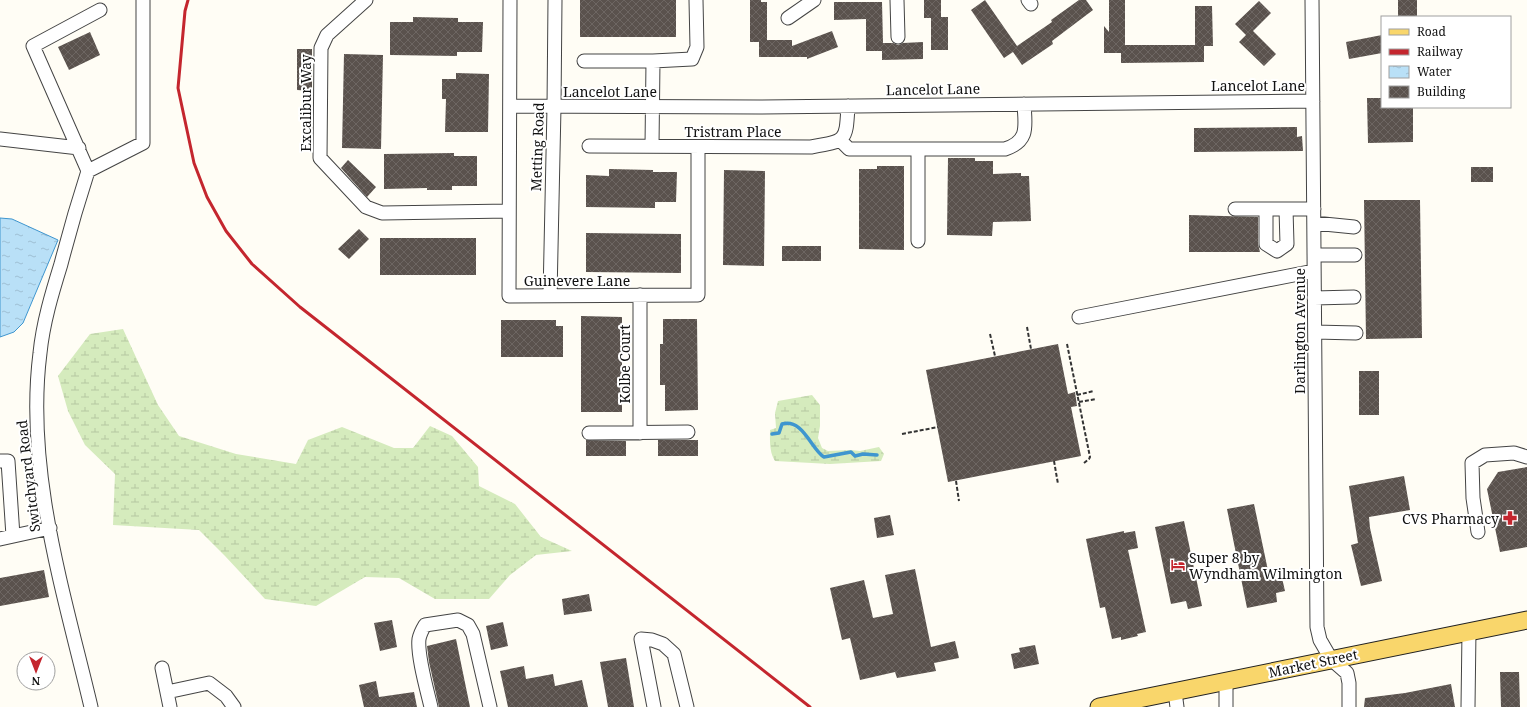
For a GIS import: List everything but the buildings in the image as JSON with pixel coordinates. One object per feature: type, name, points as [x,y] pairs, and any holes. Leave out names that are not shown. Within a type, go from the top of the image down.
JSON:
[{"type":"main road","name":"Market Street","points":[[1106,706],[1176,699],[1226,681],[1527,620]]},
{"type":"street","points":[[100,10],[33,46],[88,171],[143,142],[143,0]]},
{"type":"street","name":"Excalibur Way","points":[[366,0],[327,35],[321,48],[320,158],[366,207],[382,213],[509,212]]},
{"type":"street","name":"Guinevere Lane","points":[[510,0],[509,296],[698,295],[698,148]]},
{"type":"street","name":"Metting Road","points":[[550,296],[555,0]]},
{"type":"street","points":[[584,60],[653,61],[692,59],[697,47],[696,0]]},
{"type":"street","points":[[788,18],[814,0]]},
{"type":"street","points":[[897,0],[898,37]]},
{"type":"street","name":"Darlington Avenue","points":[[1312,0],[1317,627],[1320,640],[1331,660]]},
{"type":"street","points":[[652,146],[653,61]]},
{"type":"street","name":"Lancelot Lane","points":[[510,106],[848,106],[1313,101]]},
{"type":"street","points":[[848,106],[846,132],[840,140],[849,149],[1005,150],[1014,147],[1023,137],[1025,132],[1024,104]]},
{"type":"street","points":[[0,139],[79,148]]},
{"type":"street","name":"Tristram Place","points":[[589,146],[698,148],[811,147],[831,144],[840,140]]},
{"type":"street","points":[[918,149],[918,241]]},
{"type":"street","name":"Switchyard Road","points":[[88,171],[49,303],[41,341],[36,396],[39,460],[50,528],[91,707]]},
{"type":"street","points":[[1235,209],[1314,209]]},
{"type":"street","points":[[1266,209],[1266,244],[1277,251],[1287,244],[1286,209]]},
{"type":"street","points":[[1314,223],[1354,227]]},
{"type":"street","points":[[1314,255],[1355,255]]},
{"type":"street","points":[[1079,317],[1314,271]]},
{"type":"street","name":"Kolbe Court","points":[[640,295],[640,433]]},
{"type":"street","points":[[1314,298],[1354,297]]},
{"type":"street","points":[[1314,332],[1356,333]]},
{"type":"street","points":[[589,433],[688,432]]},
{"type":"street","points":[[1478,532],[1473,498],[1472,463],[1485,456],[1514,454],[1527,457]]},
{"type":"street","points":[[0,461],[8,461],[6,537],[50,528]]},
{"type":"street","points":[[431,707],[420,652],[419,640],[421,632],[425,625],[458,620],[468,625],[473,634],[490,707]]},
{"type":"street","points":[[1468,707],[1469,631]]},
{"type":"street","points":[[654,707],[641,640],[652,640],[663,644],[674,654],[687,707]]},
{"type":"street","points":[[1331,660],[1347,673],[1349,683],[1349,707]]},
{"type":"street","points":[[162,668],[170,707]]},
{"type":"street","points":[[1226,681],[1226,707]]},
{"type":"street","points":[[167,692],[209,683],[226,696],[234,707]]},
{"type":"path","points":[[1027,327],[1031,349]]},
{"type":"path","points":[[990,334],[995,356]]},
{"type":"path","points":[[1067,344],[1090,457],[1087,462],[1084,463]]},
{"type":"path","points":[[1077,395],[1094,391]]},
{"type":"path","points":[[1079,402],[1096,399]]},
{"type":"path","points":[[902,434],[938,427]]},
{"type":"path","points":[[1054,461],[1058,484]]},
{"type":"path","points":[[956,481],[959,501]]},
{"type":"green space","points":[[123,329],[158,405],[179,436],[236,454],[296,464],[308,440],[342,427],[394,448],[413,448],[430,426],[452,436],[478,467],[479,486],[515,504],[541,537],[572,551],[536,555],[510,575],[489,599],[435,599],[399,578],[365,577],[316,606],[265,599],[199,530],[113,525],[115,474],[85,445],[68,411],[58,376],[90,334]]},
{"type":"green space","points":[[812,395],[820,405],[820,426],[818,438],[822,448],[828,451],[860,451],[879,447],[884,454],[881,461],[830,464],[775,461],[771,450],[770,430],[776,428],[775,413],[778,401]]},
{"type":"water","points":[[0,218],[12,219],[58,240],[23,323],[14,332],[0,337]]},
{"type":"waterway","points":[[772,434],[779,433],[782,424],[789,423],[801,430],[819,453],[824,457],[851,452],[855,456],[863,454],[877,455]]},
{"type":"railway","points":[[188,0],[185,11],[178,88],[194,163],[207,197],[226,231],[252,264],[300,307],[810,707]]},
{"type":"place","name":"CVS Pharmacy","points":[[1510,518]]},
{"type":"place","name":"Super 8 by Wyndham Wilmington","points":[[1178,565]]}]
